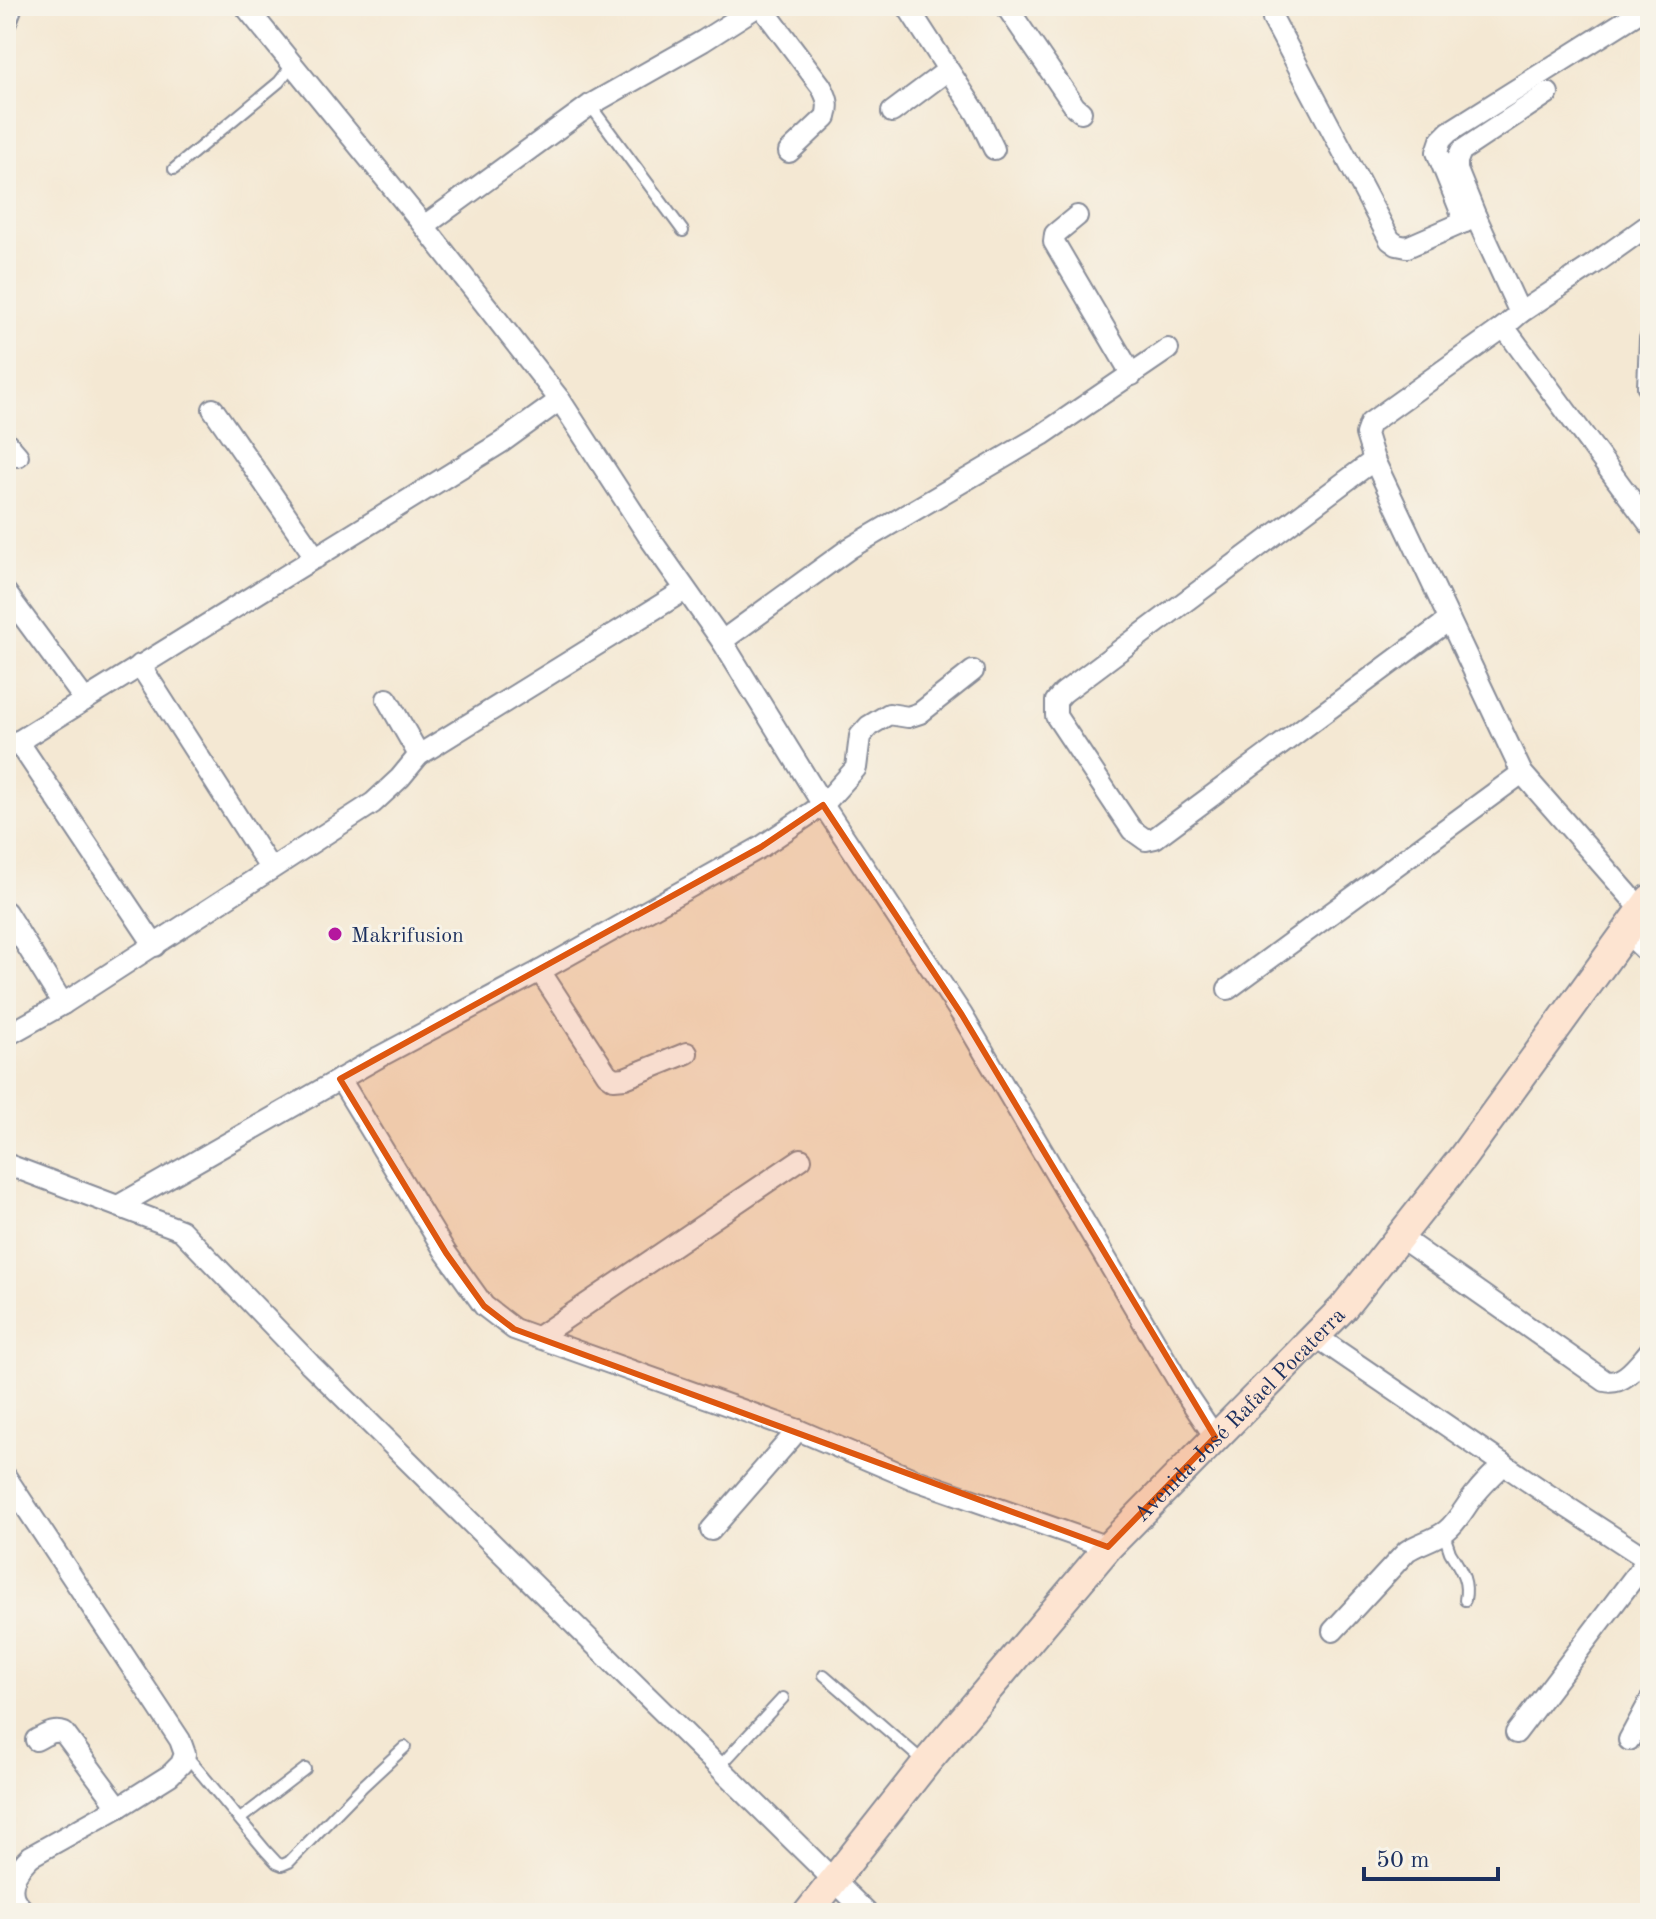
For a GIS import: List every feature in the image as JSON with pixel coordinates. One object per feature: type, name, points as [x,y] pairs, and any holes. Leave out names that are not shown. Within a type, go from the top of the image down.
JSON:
[{"type":"street","points":[[6,22],[12,6]]},
{"type":"street","points":[[245,6],[424,226],[560,400],[722,641],[823,805],[962,1015],[1184,1391],[1215,1437]]},
{"type":"street","points":[[424,226],[590,105],[759,6],[828,99],[826,117],[789,152]]},
{"type":"street","points":[[907,6],[977,114],[994,149]]},
{"type":"street","points":[[1006,6],[1081,112]]},
{"type":"street","points":[[1520,313],[1437,152],[1441,140],[1649,6]]},
{"type":"street","points":[[1273,19],[1390,240],[1407,247],[1470,220]]},
{"type":"street","points":[[892,112],[948,70]]},
{"type":"street","points":[[1470,220],[1457,170],[1461,151],[1548,93]]},
{"type":"street","points":[[1077,216],[1055,234],[1054,242],[1132,375]]},
{"type":"street","points":[[1650,224],[1520,313],[1370,423],[1366,434],[1374,460],[1522,773],[1639,913],[1650,955]]},
{"type":"street","points":[[1504,327],[1650,525]]},
{"type":"street","points":[[1650,339],[1650,391]]},
{"type":"street","points":[[722,641],[850,548],[1042,435],[1168,349]]},
{"type":"street","points":[[155,946],[12,745],[502,442],[560,400]]},
{"type":"street","points":[[213,409],[316,558]]},
{"type":"street","points":[[1374,460],[1063,693],[1056,701],[1056,716],[1132,830],[1146,840],[1155,838],[1449,620]]},
{"type":"street","points":[[6,1036],[155,946],[373,803],[419,755],[685,590]]},
{"type":"street","points":[[6,593],[85,700]]},
{"type":"street","points":[[140,665],[270,868]]},
{"type":"street","points":[[118,1206],[340,1079],[761,847],[823,805],[856,768],[860,736],[869,726],[889,714],[908,717],[920,713],[973,671]]},
{"type":"street","points":[[387,699],[419,755]]},
{"type":"street","points":[[1228,989],[1522,773]]},
{"type":"street","points":[[6,912],[63,1004]]},
{"type":"street","name":"Avenida José Rafael Pocaterra","points":[[808,1913],[926,1763],[1108,1547],[1343,1308],[1462,1158],[1639,913]]},
{"type":"street","points":[[540,971],[607,1074],[614,1079],[625,1078],[687,1053]]},
{"type":"street","points":[[340,1079],[446,1253],[484,1306],[514,1329],[798,1430],[913,1479],[1108,1547]]},
{"type":"street","points":[[538,1337],[801,1159]]},
{"type":"street","points":[[6,1164],[181,1230],[322,1375],[867,1913]]},
{"type":"street","points":[[1400,1237],[1605,1381],[1613,1383],[1621,1380],[1650,1351]]},
{"type":"street","points":[[1314,1335],[1649,1560],[1516,1733]]},
{"type":"street","points":[[711,1530],[798,1430]]},
{"type":"street","points":[[1333,1631],[1407,1551],[1443,1534],[1475,1493],[1504,1464]]},
{"type":"street","points":[[6,1477],[180,1740],[185,1754],[181,1764],[170,1775],[31,1856],[21,1865],[12,1886],[14,1899],[26,1913]]},
{"type":"street","points":[[1629,1740],[1650,1701]]},
{"type":"street","points":[[36,1740],[52,1732],[64,1733],[119,1807]]},
{"type":"lane","points":[[174,169],[279,82],[293,64]]},
{"type":"lane","points":[[590,105],[683,231]]},
{"type":"lane","points":[[1443,1534],[1466,1579],[1465,1600]]},
{"type":"lane","points":[[824,1675],[926,1763]]},
{"type":"lane","points":[[720,1766],[783,1698]]},
{"type":"lane","points":[[185,1754],[277,1863],[282,1865],[289,1862],[405,1747]]},
{"type":"lane","points":[[240,1819],[305,1769]]},
{"type":"highlighted area","points":[[823,805],[962,1015],[1215,1437],[1108,1547],[514,1329],[484,1306],[446,1253],[340,1079],[761,847]]},
{"type":"place","name":"Makrifusion","points":[[335,934]]}]
